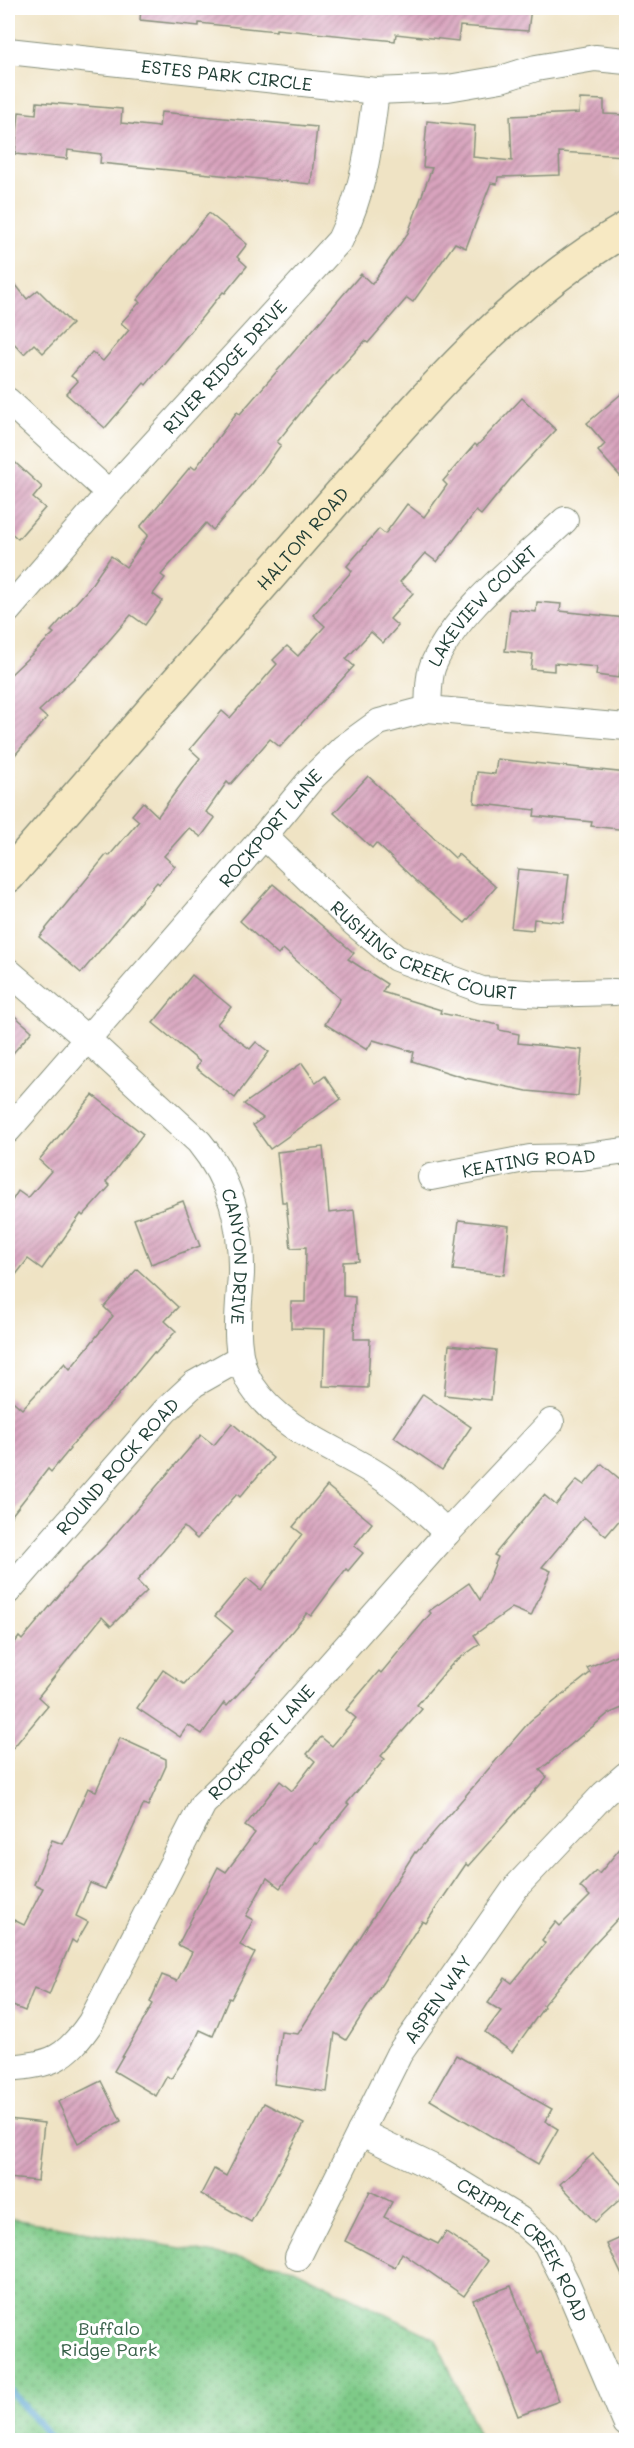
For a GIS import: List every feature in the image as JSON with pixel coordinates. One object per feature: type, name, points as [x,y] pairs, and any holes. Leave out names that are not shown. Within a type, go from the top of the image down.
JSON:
[{"type":"main road","name":"HALTOM ROAD","points":[[8,876],[400,426],[495,328],[589,251],[627,229]]},
{"type":"street","name":"ESTES PARK CIRCLE","points":[[8,51],[376,91],[448,88],[595,58],[627,62]]},
{"type":"street","name":"RIVER RIDGE DRIVE","points":[[8,610],[109,493],[340,240],[355,210],[363,180],[376,91]]},
{"type":"street","points":[[8,401],[109,493]]},
{"type":"street","name":"LAKEVIEW COURT","points":[[428,709],[432,665],[449,636],[475,605],[565,520]]},
{"type":"street","name":"ROCKPORT LANE","points":[[8,1130],[312,778],[344,748],[379,722],[428,709],[627,727]]},
{"type":"street","name":"RUSHING CREEK COURT","points":[[264,836],[354,923],[396,958],[482,990],[542,994],[615,992]]},
{"type":"street","name":"CANYON DRIVE","points":[[8,971],[87,1039],[199,1142],[213,1159],[225,1180],[239,1225],[241,1276],[237,1306],[240,1358],[251,1384],[272,1410],[300,1431],[372,1471],[419,1505],[447,1533]]},
{"type":"street","name":"KEATING ROAD","points":[[431,1177],[530,1158],[579,1157],[627,1151]]},
{"type":"street","name":"ROUND ROCK ROAD","points":[[8,1591],[165,1411],[194,1384],[240,1358]]},
{"type":"street","name":"ROCKPORT LANE","points":[[8,2068],[38,2066],[56,2060],[76,2044],[91,2022],[203,1804],[231,1777],[447,1533],[551,1422]]},
{"type":"street","name":"ASPEN WAY","points":[[298,2256],[399,2054],[516,1887],[604,1794],[627,1775]]},
{"type":"street","name":"CRIPPLE CREEK ROAD","points":[[360,2132],[442,2172],[519,2219],[546,2243],[567,2283],[627,2422]]},
{"type":"green space","name":"Buffalo Ridge Park","points":[[8,2218],[290,2267],[436,2339],[481,2440],[8,2440]]},
{"type":"building","points":[[141,8],[531,8],[528,31],[460,26],[458,41],[396,34],[395,41],[276,29],[276,31],[199,23],[199,26],[140,20]]},
{"type":"building","points":[[580,99],[604,100],[604,114],[627,115],[625,156],[559,152],[560,175],[498,177],[497,184],[491,183],[466,248],[455,243],[413,302],[407,298],[368,343],[365,341],[311,400],[277,442],[281,445],[253,483],[213,530],[206,523],[161,575],[165,578],[153,594],[162,601],[145,625],[131,615],[87,666],[39,711],[47,718],[8,763],[8,677],[54,633],[51,631],[89,588],[111,556],[126,567],[148,535],[140,527],[191,466],[195,469],[237,412],[240,414],[361,274],[372,284],[408,233],[432,168],[423,167],[427,121],[475,126],[473,157],[512,161],[510,116],[579,113]]},
{"type":"building","points":[[37,102],[122,109],[121,123],[159,127],[161,112],[317,127],[311,184],[100,163],[101,154],[68,150],[67,159],[15,154],[19,112],[36,114]]},
{"type":"building","points":[[209,213],[247,244],[237,257],[247,266],[146,385],[144,383],[105,428],[66,394],[78,381],[71,376],[92,352],[103,361],[129,330],[121,323],[140,302],[137,300]]},
{"type":"building","points":[[8,275],[27,299],[38,290],[72,324],[43,353],[34,344],[24,354],[8,337]]},
{"type":"building","points":[[627,389],[627,484],[598,451],[605,444],[587,423]]},
{"type":"building","points":[[522,398],[556,430],[512,477],[481,515],[476,511],[437,562],[425,553],[400,582],[413,593],[390,619],[398,626],[383,643],[371,632],[346,659],[354,666],[280,747],[270,739],[230,785],[227,782],[206,812],[215,818],[201,837],[189,828],[164,856],[175,866],[159,884],[157,882],[81,973],[39,937],[107,854],[109,856],[139,821],[132,815],[143,802],[158,816],[200,758],[190,749],[222,711],[230,718],[277,664],[273,660],[287,646],[298,656],[325,626],[313,615],[352,571],[347,566],[379,529],[385,534],[407,504],[424,517],[447,485],[443,481],[475,444],[477,446]]},
{"type":"building","points":[[8,456],[42,487],[33,498],[45,508],[18,539],[8,530]]},
{"type":"building","points":[[537,602],[561,604],[560,611],[625,618],[619,678],[596,675],[597,667],[554,663],[554,671],[531,669],[533,654],[505,651],[510,609],[536,612]]},
{"type":"building","points":[[497,759],[627,773],[627,830],[591,826],[592,822],[534,816],[535,810],[474,803],[477,772],[495,774]]},
{"type":"building","points":[[368,776],[455,858],[458,854],[496,887],[465,923],[376,843],[372,848],[334,813]]},
{"type":"building","points":[[518,869],[569,874],[563,922],[534,919],[533,930],[511,928]]},
{"type":"building","points":[[273,884],[354,953],[348,959],[387,984],[382,992],[441,1010],[440,1013],[499,1025],[499,1030],[519,1034],[518,1043],[582,1050],[578,1096],[527,1091],[465,1078],[412,1061],[414,1052],[373,1040],[367,1050],[325,1024],[340,999],[283,949],[278,955],[240,921]]},
{"type":"building","points":[[192,975],[231,1007],[217,1024],[250,1049],[256,1042],[269,1052],[235,1098],[196,1068],[200,1062],[153,1023]]},
{"type":"building","points":[[8,1010],[32,1031],[8,1059]]},
{"type":"building","points":[[302,1063],[316,1083],[325,1076],[341,1099],[270,1149],[253,1125],[263,1118],[244,1104]]},
{"type":"building","points":[[93,1095],[143,1134],[106,1182],[110,1186],[83,1216],[81,1214],[42,1269],[28,1259],[8,1285],[8,1207],[18,1191],[28,1198],[51,1171],[39,1160]]},
{"type":"building","points":[[323,1147],[329,1213],[354,1210],[359,1261],[343,1262],[343,1296],[355,1297],[354,1339],[370,1339],[368,1388],[323,1386],[325,1329],[291,1328],[291,1302],[305,1302],[306,1247],[291,1248],[286,1202],[282,1202],[277,1152]]},
{"type":"building","points":[[183,1201],[200,1246],[151,1264],[134,1219]]},
{"type":"building","points":[[459,1220],[509,1226],[504,1275],[453,1270]]},
{"type":"building","points":[[137,1269],[178,1307],[165,1321],[176,1331],[155,1354],[154,1352],[116,1398],[69,1448],[51,1472],[48,1469],[8,1520],[8,1397],[22,1409],[65,1363],[70,1369],[113,1316],[104,1307]]},
{"type":"building","points":[[449,1345],[496,1350],[491,1400],[444,1395]]},
{"type":"building","points":[[423,1394],[471,1427],[442,1470],[394,1437]]},
{"type":"building","points":[[232,1423],[273,1458],[240,1497],[237,1494],[197,1539],[184,1527],[137,1581],[147,1591],[111,1626],[102,1617],[38,1697],[48,1706],[8,1754],[8,1652],[19,1637],[22,1640],[77,1574],[104,1547],[201,1435],[214,1445]]},
{"type":"building","points":[[602,1464],[627,1485],[627,1511],[606,1536],[584,1517],[542,1567],[551,1571],[531,1616],[512,1608],[474,1635],[480,1644],[453,1663],[417,1705],[422,1709],[381,1756],[385,1759],[280,1888],[267,1878],[246,1916],[253,1920],[240,1945],[255,1953],[231,1999],[229,1998],[213,2036],[200,2030],[171,2079],[167,2076],[156,2096],[114,2071],[153,2004],[150,2002],[162,1975],[177,1981],[192,1952],[178,1945],[218,1867],[226,1872],[255,1833],[245,1826],[280,1781],[292,1791],[315,1761],[307,1754],[321,1737],[332,1746],[356,1718],[346,1710],[379,1671],[381,1673],[431,1613],[429,1611],[469,1583],[480,1600],[498,1557],[494,1555],[544,1495],[556,1505],[577,1480],[584,1485]]},
{"type":"building","points":[[327,1486],[372,1523],[354,1546],[363,1553],[348,1571],[346,1569],[311,1616],[307,1613],[227,1706],[224,1703],[202,1734],[188,1725],[180,1737],[137,1708],[163,1670],[184,1684],[233,1631],[215,1616],[247,1578],[261,1590],[302,1534],[293,1527]]},
{"type":"building","points":[[627,1650],[627,1706],[608,1714],[540,1770],[547,1777],[468,1866],[466,1864],[426,1923],[422,1921],[346,2040],[335,2033],[327,2092],[274,2084],[281,2032],[298,2034],[415,1852],[530,1721],[590,1673],[587,1668]]},
{"type":"building","points":[[120,1738],[166,1759],[166,1766],[148,1806],[144,1804],[105,1889],[90,1883],[76,1916],[88,1922],[76,1943],[72,1940],[49,1995],[34,1988],[25,2011],[8,2004],[8,1932],[14,1920],[24,1925],[43,1888],[34,1884],[52,1840],[63,1844],[88,1788],[96,1791]]},
{"type":"building","points":[[627,1840],[627,1909],[590,1948],[543,2005],[544,2007],[512,2052],[485,2032],[501,2011],[488,2003],[505,1978],[512,1983],[545,1943],[542,1940],[556,1922],[560,1926],[590,1896],[580,1887],[596,1871],[599,1874]]},
{"type":"building","points":[[456,2055],[552,2109],[545,2121],[558,2129],[538,2164],[430,2100]]},
{"type":"building","points":[[101,2081],[121,2121],[78,2143],[58,2102]]},
{"type":"building","points":[[264,2103],[304,2124],[251,2222],[201,2194],[214,2169],[226,2176]]},
{"type":"building","points":[[8,2119],[44,2123],[38,2181],[8,2178]]},
{"type":"building","points":[[593,2154],[627,2190],[627,2193],[595,2222],[560,2184]]},
{"type":"building","points":[[370,2191],[392,2202],[384,2217],[438,2244],[446,2232],[488,2261],[464,2296],[402,2253],[395,2267],[345,2241]]},
{"type":"building","points":[[627,2235],[627,2286],[607,2244]]},
{"type":"building","points":[[511,2286],[538,2354],[541,2352],[559,2401],[518,2416],[473,2300]]},
{"type":"waterway","points":[[8,2388],[53,2440]]}]
